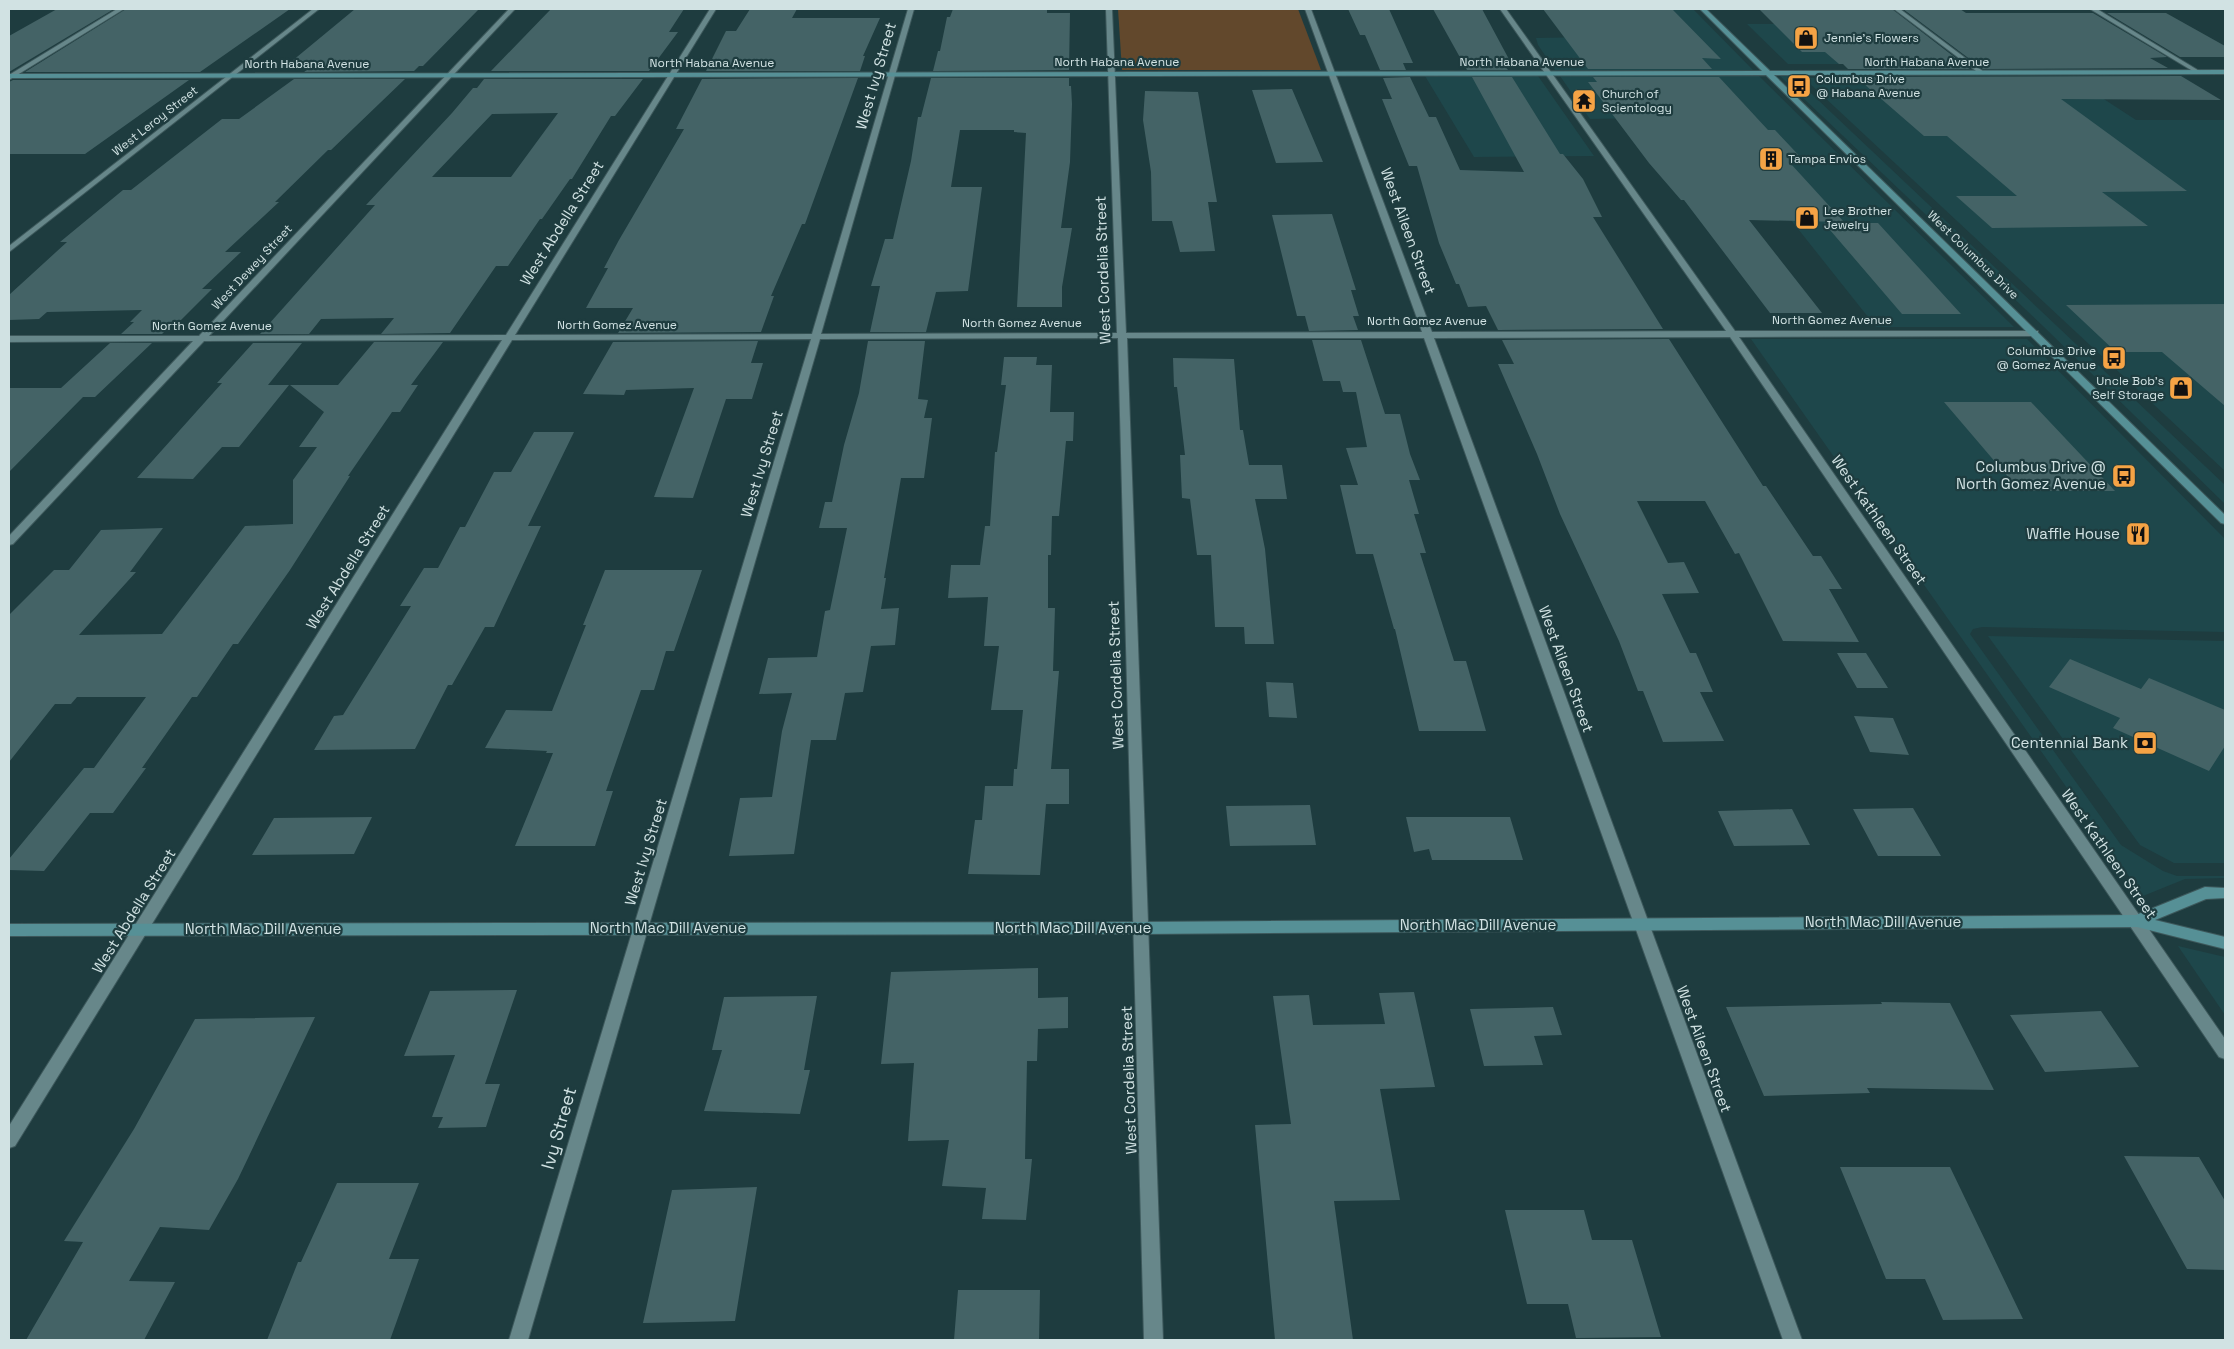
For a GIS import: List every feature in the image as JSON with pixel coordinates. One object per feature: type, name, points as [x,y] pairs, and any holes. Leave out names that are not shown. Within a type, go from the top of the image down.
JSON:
[{"type":"street","points":[[10,76],[121,9]]},
{"type":"street","name":"West Leroy Street","points":[[9,250],[316,9]]},
{"type":"street","name":"West Dewey Street","points":[[9,542],[512,9]]},
{"type":"street","name":"West Abdella Street","points":[[9,1141],[713,9]]},
{"type":"street","name":"West Ivy Street","points":[[640,928],[816,337],[911,9]]},
{"type":"street","name":"West Cordelia Street","points":[[1109,9],[1122,335],[1153,1340]]},
{"type":"street","name":"West Aileen Street","points":[[1308,9],[1428,334],[1792,1340]]},
{"type":"street","name":"West Kathleen Street","points":[[1503,9],[1732,333],[2137,921],[2225,1052]]},
{"type":"street","name":"West Columbus Drive","points":[[1703,9],[1766,73],[2035,333],[2225,521]]},
{"type":"street","points":[[1897,9],[1982,73]]},
{"type":"street","points":[[2094,9],[2198,72]]},
{"type":"street","name":"North Habana Avenue","points":[[10,76],[2225,72]]},
{"type":"street","name":"North Gomez Avenue","points":[[9,338],[2035,333]]},
{"type":"street","name":"North Mac Dill Avenue","points":[[2137,921],[2205,893],[2225,893]]},
{"type":"street","name":"North Mac Dill Avenue","points":[[9,930],[1140,928],[2137,921],[2225,943]]},
{"type":"street","name":"Ivy Street","points":[[518,1340],[640,928]]},
{"type":"shaded area","points":[[1118,9],[1298,9],[1321,70],[1122,70]]},
{"type":"shaded area","points":[[1627,9],[1693,9],[1753,70],[1555,70],[1538,45],[1536,38],[1651,36]]},
{"type":"shaded area","points":[[1747,24],[1820,24],[1868,64],[1788,64]]},
{"type":"shaded area","points":[[1425,76],[1538,76],[1594,156],[1474,157]]},
{"type":"shaded area","points":[[1560,76],[1759,76],[2014,327],[1876,327],[1709,117],[1590,119]]},
{"type":"shaded area","points":[[1780,76],[1802,76],[1798,81],[2225,485],[2225,504],[2044,327]]},
{"type":"shaded area","points":[[2070,77],[2136,120],[2225,120],[2225,471],[1807,81],[1809,78]]},
{"type":"shaded area","points":[[1751,339],[2027,339],[2225,539],[2225,632],[1982,627],[1973,629],[1970,634],[2121,845],[2163,871],[2177,876],[2225,876],[2225,878],[2185,879],[2143,896]]},
{"type":"shaded area","name":"Centennial Bank","points":[[1988,636],[2225,641],[2225,863],[2174,863],[2140,845]]},
{"type":"shaded area","points":[[2178,946],[2225,957],[2225,1015]]},
{"type":"building","points":[[57,9],[114,9],[9,72],[9,36]]},
{"type":"building","points":[[126,9],[290,9],[200,72],[25,72]]},
{"type":"building","points":[[355,9],[479,9],[423,66],[419,66],[414,71],[304,72],[312,66],[286,66]]},
{"type":"building","points":[[551,9],[684,9],[669,32],[678,32],[649,71],[491,71]]},
{"type":"building","points":[[750,9],[797,9],[792,18],[880,18],[863,56],[865,56],[860,71],[706,71],[726,31],[736,31]]},
{"type":"building","points":[[953,9],[1047,9],[1047,13],[1070,13],[1069,70],[933,71],[938,51],[940,51],[947,17],[950,17]]},
{"type":"building","points":[[1348,9],[1389,9],[1413,63],[1403,63],[1406,70],[1380,70],[1365,35],[1360,35]]},
{"type":"building","points":[[1433,9],[1482,9],[1511,63],[1503,63],[1508,70],[1467,70]]},
{"type":"building","points":[[1543,9],[1673,10],[1721,59],[1702,58],[1712,69],[1588,69]]},
{"type":"building","points":[[1892,9],[1970,69],[1848,69],[1825,52],[1802,52],[1760,10]]},
{"type":"building","points":[[1903,9],[1960,9],[1966,13],[2093,13],[2167,57],[2150,58],[2168,68],[1983,69]]},
{"type":"building","points":[[2107,13],[2166,13],[2225,46],[2225,57],[2180,57]]},
{"type":"building","points":[[2181,76],[2221,100],[2061,99],[2187,191],[2102,192],[2148,226],[1992,228],[1956,196],[2017,196],[1947,136],[1924,136],[1856,77]]},
{"type":"building","points":[[1410,77],[1429,117],[1436,117],[1460,170],[1524,172],[1472,77],[1512,77],[1560,154],[1563,154],[1583,179],[1602,217],[1593,217],[1663,329],[1498,330],[1486,306],[1468,307],[1439,243],[1417,166],[1409,166],[1382,99],[1392,99],[1383,78]]},
{"type":"building","points":[[1593,77],[1719,77],[1768,130],[1775,130],[1807,164],[1791,164],[1844,222],[1749,220],[1822,313],[1770,313],[1684,200],[1681,200],[1649,163],[1588,82],[1597,82]]},
{"type":"building","points":[[858,78],[805,224],[802,224],[771,296],[774,296],[761,332],[618,333],[633,308],[586,308],[608,268],[604,268],[619,240],[684,129],[676,129],[702,79]]},
{"type":"building","points":[[931,78],[1069,78],[1072,104],[1070,162],[1061,228],[1072,228],[1062,287],[1062,307],[1017,307],[1026,133],[1014,132],[1014,130],[960,130],[951,187],[982,187],[968,291],[936,292],[926,332],[870,332],[880,286],[871,286],[885,239],[893,239],[911,161],[918,117],[921,117]]},
{"type":"building","points":[[294,79],[405,79],[331,150],[328,150],[275,202],[279,202],[225,252],[241,252],[202,289],[212,289],[179,322],[175,322],[162,334],[121,334],[134,322],[130,322],[142,310],[47,312],[39,319],[9,320],[9,295],[67,242],[60,242],[123,190],[131,190],[222,119],[239,119]]},
{"type":"building","points":[[484,79],[643,79],[615,116],[611,116],[572,179],[570,179],[542,219],[540,219],[508,266],[496,266],[450,333],[381,334],[394,318],[321,319],[309,334],[260,334],[375,205],[366,205],[473,88],[477,88]],"holes":[[[558,113],[511,177],[432,177],[492,114]]]},
{"type":"building","points":[[13,80],[189,80],[85,154],[9,154],[9,82]]},
{"type":"building","points":[[1292,89],[1323,162],[1276,163],[1252,90]]},
{"type":"building","points":[[1145,91],[1198,92],[1217,202],[1208,202],[1215,251],[1180,252],[1172,221],[1152,221],[1151,172],[1143,120]]},
{"type":"building","points":[[1332,214],[1356,290],[1351,290],[1359,316],[1353,316],[1358,330],[1309,331],[1305,316],[1297,316],[1272,215]]},
{"type":"building","points":[[1824,223],[1878,223],[1961,314],[1902,314]]},
{"type":"building","points":[[2225,304],[2225,406],[2162,352],[2116,352],[2066,305]]},
{"type":"building","points":[[1669,339],[1763,486],[1766,486],[1813,556],[1821,556],[1842,589],[1829,589],[1859,642],[1783,641],[1739,553],[1735,554],[1705,501],[1637,501],[1668,563],[1684,562],[1699,593],[1662,594],[1690,653],[1696,653],[1713,692],[1700,692],[1724,741],[1663,742],[1643,691],[1638,691],[1619,641],[1560,514],[1537,454],[1498,364],[1514,364],[1502,340]]},
{"type":"building","points":[[1312,340],[1361,340],[1385,414],[1400,414],[1410,454],[1420,480],[1409,480],[1419,514],[1414,514],[1426,553],[1420,553],[1454,661],[1466,661],[1486,731],[1419,731],[1395,629],[1373,554],[1356,554],[1340,485],[1358,485],[1346,448],[1367,447],[1356,392],[1343,392],[1340,381],[1323,381]]},
{"type":"building","points":[[758,341],[751,363],[763,363],[752,399],[726,399],[693,498],[654,497],[694,388],[626,390],[624,395],[583,394],[613,342]]},
{"type":"building","points":[[868,341],[925,341],[918,399],[928,400],[924,418],[932,418],[924,478],[901,478],[884,578],[886,578],[881,609],[899,608],[895,645],[871,646],[863,692],[845,693],[836,740],[811,740],[794,854],[729,856],[740,798],[772,797],[782,731],[792,693],[759,694],[768,658],[817,657],[825,611],[830,610],[847,528],[819,528],[825,502],[832,502],[844,445],[859,393]]},
{"type":"building","points":[[374,342],[443,342],[411,385],[418,385],[400,412],[392,412],[348,476],[350,476],[290,570],[238,644],[233,644],[197,697],[192,697],[142,768],[146,768],[113,813],[90,813],[44,871],[9,870],[9,859],[84,768],[94,768],[146,697],[77,697],[71,704],[55,704],[9,762],[9,615],[54,570],[69,570],[101,530],[163,528],[130,572],[136,572],[79,635],[162,634],[245,526],[293,524],[293,480],[317,447],[299,447],[324,412],[290,385],[338,385]]},
{"type":"building","points":[[110,343],[152,343],[95,397],[83,397],[9,472],[9,388],[61,388]]},
{"type":"building","points":[[253,343],[302,343],[268,385],[289,385],[239,447],[222,447],[193,479],[137,478],[222,383],[217,383]]},
{"type":"building","points":[[1004,357],[1037,357],[1036,365],[1052,365],[1050,412],[1074,412],[1073,441],[1066,441],[1059,516],[1052,516],[1051,555],[1048,555],[1048,608],[1055,608],[1053,671],[1059,671],[1051,769],[1069,769],[1069,804],[1046,804],[1040,875],[968,874],[975,820],[982,820],[985,786],[1013,786],[1014,769],[1017,769],[1023,710],[991,710],[999,646],[984,646],[988,597],[948,598],[951,565],[980,565],[985,526],[990,526],[995,452],[997,452],[1006,385],[1001,385]]},
{"type":"building","points":[[1173,358],[1234,359],[1240,430],[1243,430],[1249,465],[1282,465],[1287,499],[1255,499],[1265,549],[1274,644],[1245,644],[1244,627],[1215,627],[1211,555],[1197,555],[1190,499],[1182,498],[1180,455],[1185,455],[1177,387],[1174,387]]},
{"type":"building","points":[[1944,402],[2031,402],[2115,491],[2020,491]]},
{"type":"building","points":[[534,432],[574,432],[528,526],[541,526],[494,627],[485,627],[452,685],[448,685],[415,749],[314,750],[334,716],[343,715],[411,606],[400,606],[424,568],[438,568],[460,527],[465,527],[494,472],[511,472]]},
{"type":"building","points":[[605,570],[702,570],[674,651],[666,651],[654,690],[641,690],[606,791],[613,791],[595,846],[515,846],[553,753],[546,753],[547,751],[485,748],[506,710],[552,711],[586,625],[583,625]]},
{"type":"building","points":[[1837,653],[1866,653],[1888,688],[1857,688]]},
{"type":"building","points":[[2070,659],[2141,689],[2149,678],[2225,710],[2225,746],[2209,771],[2113,728],[2120,718],[2049,687]]},
{"type":"building","points":[[1266,682],[1293,683],[1297,718],[1269,717]]},
{"type":"building","points":[[1854,716],[1893,718],[1909,755],[1870,752]]},
{"type":"building","points":[[1310,805],[1316,845],[1230,846],[1226,806]]},
{"type":"building","points":[[1913,808],[1941,856],[1878,856],[1853,809]]},
{"type":"building","points":[[1792,809],[1810,845],[1734,846],[1718,811]]},
{"type":"building","points":[[372,817],[354,854],[252,855],[274,818]]},
{"type":"building","points":[[1406,817],[1510,817],[1523,860],[1432,860],[1429,849],[1414,852]]},
{"type":"building","points":[[1038,968],[1038,998],[1068,997],[1068,1028],[1038,1029],[1037,1061],[1027,1061],[1025,1159],[1032,1159],[1026,1220],[982,1219],[986,1188],[942,1186],[949,1140],[908,1141],[914,1063],[881,1064],[891,972]]},
{"type":"building","points":[[517,990],[485,1084],[500,1084],[486,1127],[438,1128],[443,1117],[432,1117],[455,1055],[404,1056],[430,991]]},
{"type":"building","points":[[1414,992],[1435,1087],[1380,1089],[1400,1200],[1334,1201],[1353,1340],[1275,1340],[1255,1125],[1291,1124],[1273,996],[1309,995],[1313,1025],[1385,1024],[1379,993]]},
{"type":"building","points":[[817,996],[804,1070],[810,1070],[800,1114],[704,1111],[722,1050],[712,1050],[724,997]]},
{"type":"building","points":[[1881,1002],[1950,1003],[1994,1090],[1867,1088],[1870,1093],[1764,1096],[1726,1007],[1882,1004]]},
{"type":"building","points":[[1553,1007],[1562,1035],[1534,1036],[1543,1065],[1484,1066],[1470,1009]]},
{"type":"building","points":[[2101,1011],[2139,1067],[2045,1072],[2010,1015]]},
{"type":"building","points":[[315,1017],[238,1179],[209,1230],[160,1227],[129,1281],[175,1282],[144,1340],[26,1340],[83,1242],[64,1241],[134,1129],[195,1019]]},
{"type":"building","points":[[2124,1156],[2199,1157],[2225,1201],[2225,1270],[2187,1269]]},
{"type":"building","points":[[1840,1167],[1950,1167],[2023,1319],[1943,1320],[1925,1279],[1886,1279]]},
{"type":"building","points":[[337,1183],[419,1183],[389,1259],[419,1259],[390,1340],[267,1340],[298,1262],[301,1262]]},
{"type":"building","points":[[757,1187],[735,1321],[643,1323],[672,1190]]},
{"type":"building","points":[[1505,1210],[1584,1210],[1592,1240],[1632,1240],[1661,1337],[1576,1338],[1568,1304],[1527,1304]]},
{"type":"building","points":[[958,1290],[1040,1290],[1039,1340],[954,1340]]},
{"type":"place","name":"Jennie's Flowers","points":[[1806,38]]},
{"type":"place","name":"Columbus Drive @ Habana Avenue","points":[[1799,86]]},
{"type":"place","name":"Church of Scientology","points":[[1584,101]]},
{"type":"place","name":"Tampa Envios","points":[[1771,159]]},
{"type":"place","name":"Lee Brother Jewelry","points":[[1807,218]]},
{"type":"place","name":"Columbus Drive @ Gomez Avenue","points":[[2114,358]]},
{"type":"place","name":"Uncle Bob's Self Storage","points":[[2181,388]]},
{"type":"place","name":"Columbus Drive @ North Gomez Avenue","points":[[2124,476]]},
{"type":"place","name":"Waffle House","points":[[2138,534]]},
{"type":"place","name":"Centennial Bank","points":[[2145,743]]}]
